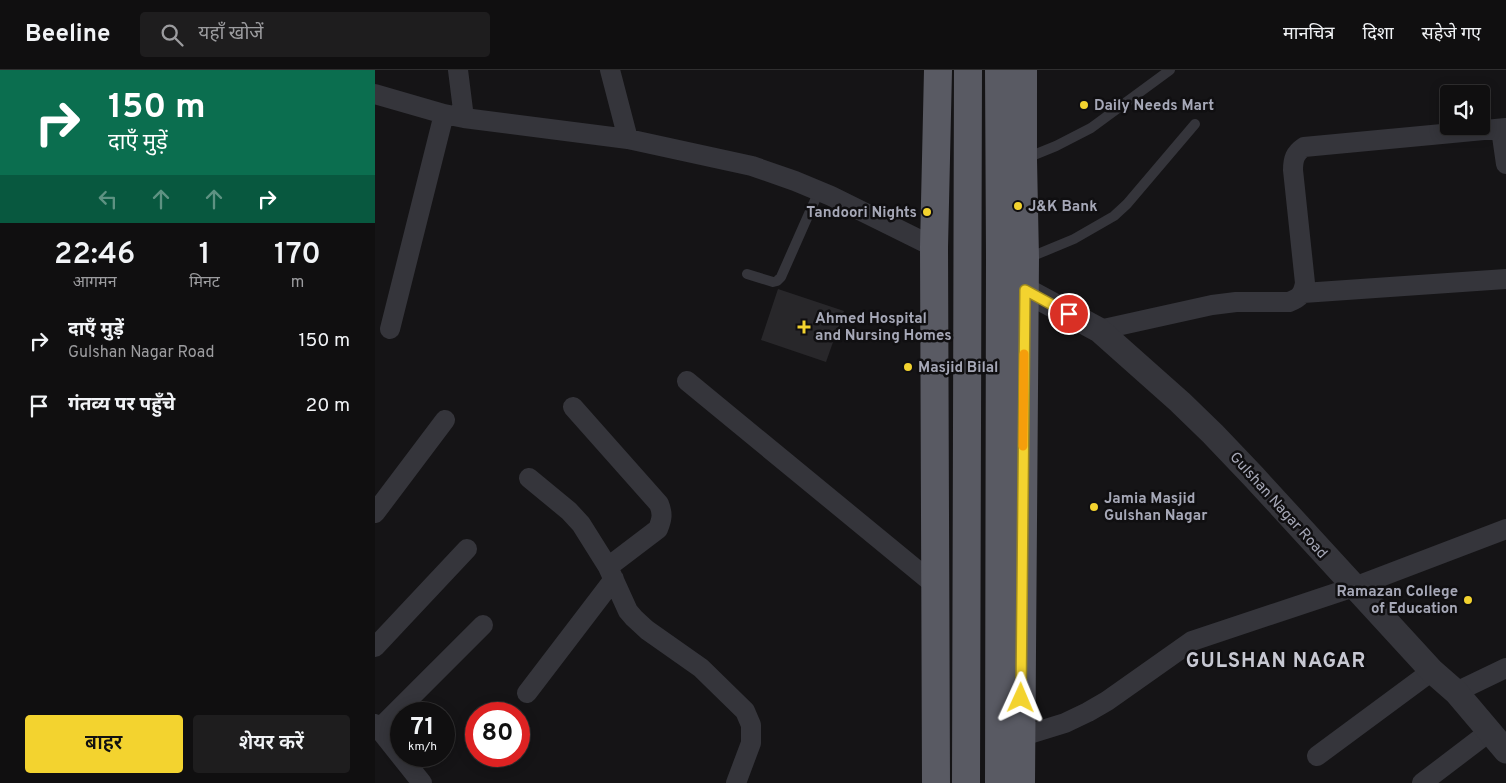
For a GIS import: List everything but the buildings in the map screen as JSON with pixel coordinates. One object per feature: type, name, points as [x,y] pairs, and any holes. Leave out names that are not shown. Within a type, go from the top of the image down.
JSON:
[{"type":"highway","points":[[939,70],[968,142]]},
{"type":"highway","points":[[933,782],[935,584],[933,247],[939,70]]},
{"type":"highway","points":[[966,783],[968,70]]},
{"type":"highway","points":[[1006,70],[999,83],[1000,275],[1010,740],[1021,783]]},
{"type":"highway","points":[[999,783],[1010,740],[1025,290],[1023,70]]},
{"type":"street","points":[[458,70],[464,118]]},
{"type":"street","points":[[610,70],[628,140]]},
{"type":"street","points":[[375,94],[464,118],[628,140],[752,166],[819,191],[933,247]]},
{"type":"street","points":[[390,329],[444,114]]},
{"type":"street","points":[[1099,330],[1212,305],[1236,302],[1289,302],[1297,299],[1303,293],[1305,283],[1293,160],[1297,152],[1304,146],[1503,128],[1506,164]]},
{"type":"street","points":[[1303,293],[1506,279]]},
{"type":"street","name":"Gulshan Nagar Road","points":[[1025,290],[1099,330],[1180,402],[1213,434],[1432,671],[1456,692],[1506,751]]},
{"type":"street","points":[[934,352],[967,350]]},
{"type":"street","points":[[687,381],[935,584]]},
{"type":"street","points":[[527,693],[611,573],[658,529],[662,520],[659,504],[573,407]]},
{"type":"street","points":[[375,513],[445,420]]},
{"type":"street","points":[[529,478],[569,510],[581,524],[611,573],[628,611],[634,618],[647,630],[701,668],[745,711],[751,725],[751,743],[736,783]]},
{"type":"street","points":[[1010,740],[1065,724],[1088,712],[1107,701],[1191,641],[1354,587],[1506,529]]},
{"type":"street","points":[[375,647],[467,549]]},
{"type":"street","points":[[422,783],[377,726],[483,626]]},
{"type":"street","points":[[1456,692],[1506,668]]},
{"type":"street","points":[[1317,756],[1432,671]]},
{"type":"street","points":[[1421,783],[1489,732]]},
{"type":"lane","points":[[1023,160],[1091,128],[1170,70]]},
{"type":"lane","points":[[1025,258],[1074,239],[1113,216],[1127,204],[1195,124]]},
{"type":"lane","points":[[747,274],[773,282],[781,277],[819,191]]},
{"type":"slow traffic","points":[[1023,446],[1024,354]]},
{"type":"place","name":"Daily Needs Mart","points":[[1084,105]]},
{"type":"place","name":"J&K Bank","points":[[1018,206]]},
{"type":"place","name":"Tandoori Nights","points":[[927,212]]},
{"type":"place","name":"Ahmed Hospital and Nursing Homes","points":[[804,327]]},
{"type":"place","name":"Masjid Bilal","points":[[908,367]]},
{"type":"place","name":"Jamia Masjid Gulshan Nagar","points":[[1094,507]]},
{"type":"place","name":"Ramazan College of Education","points":[[1468,600]]},
{"type":"district","name":"GULSHAN NAGAR","points":[[1276,660]]},
{"type":"route","points":[[1021,698],[1025,290],[1069,314]]}]
